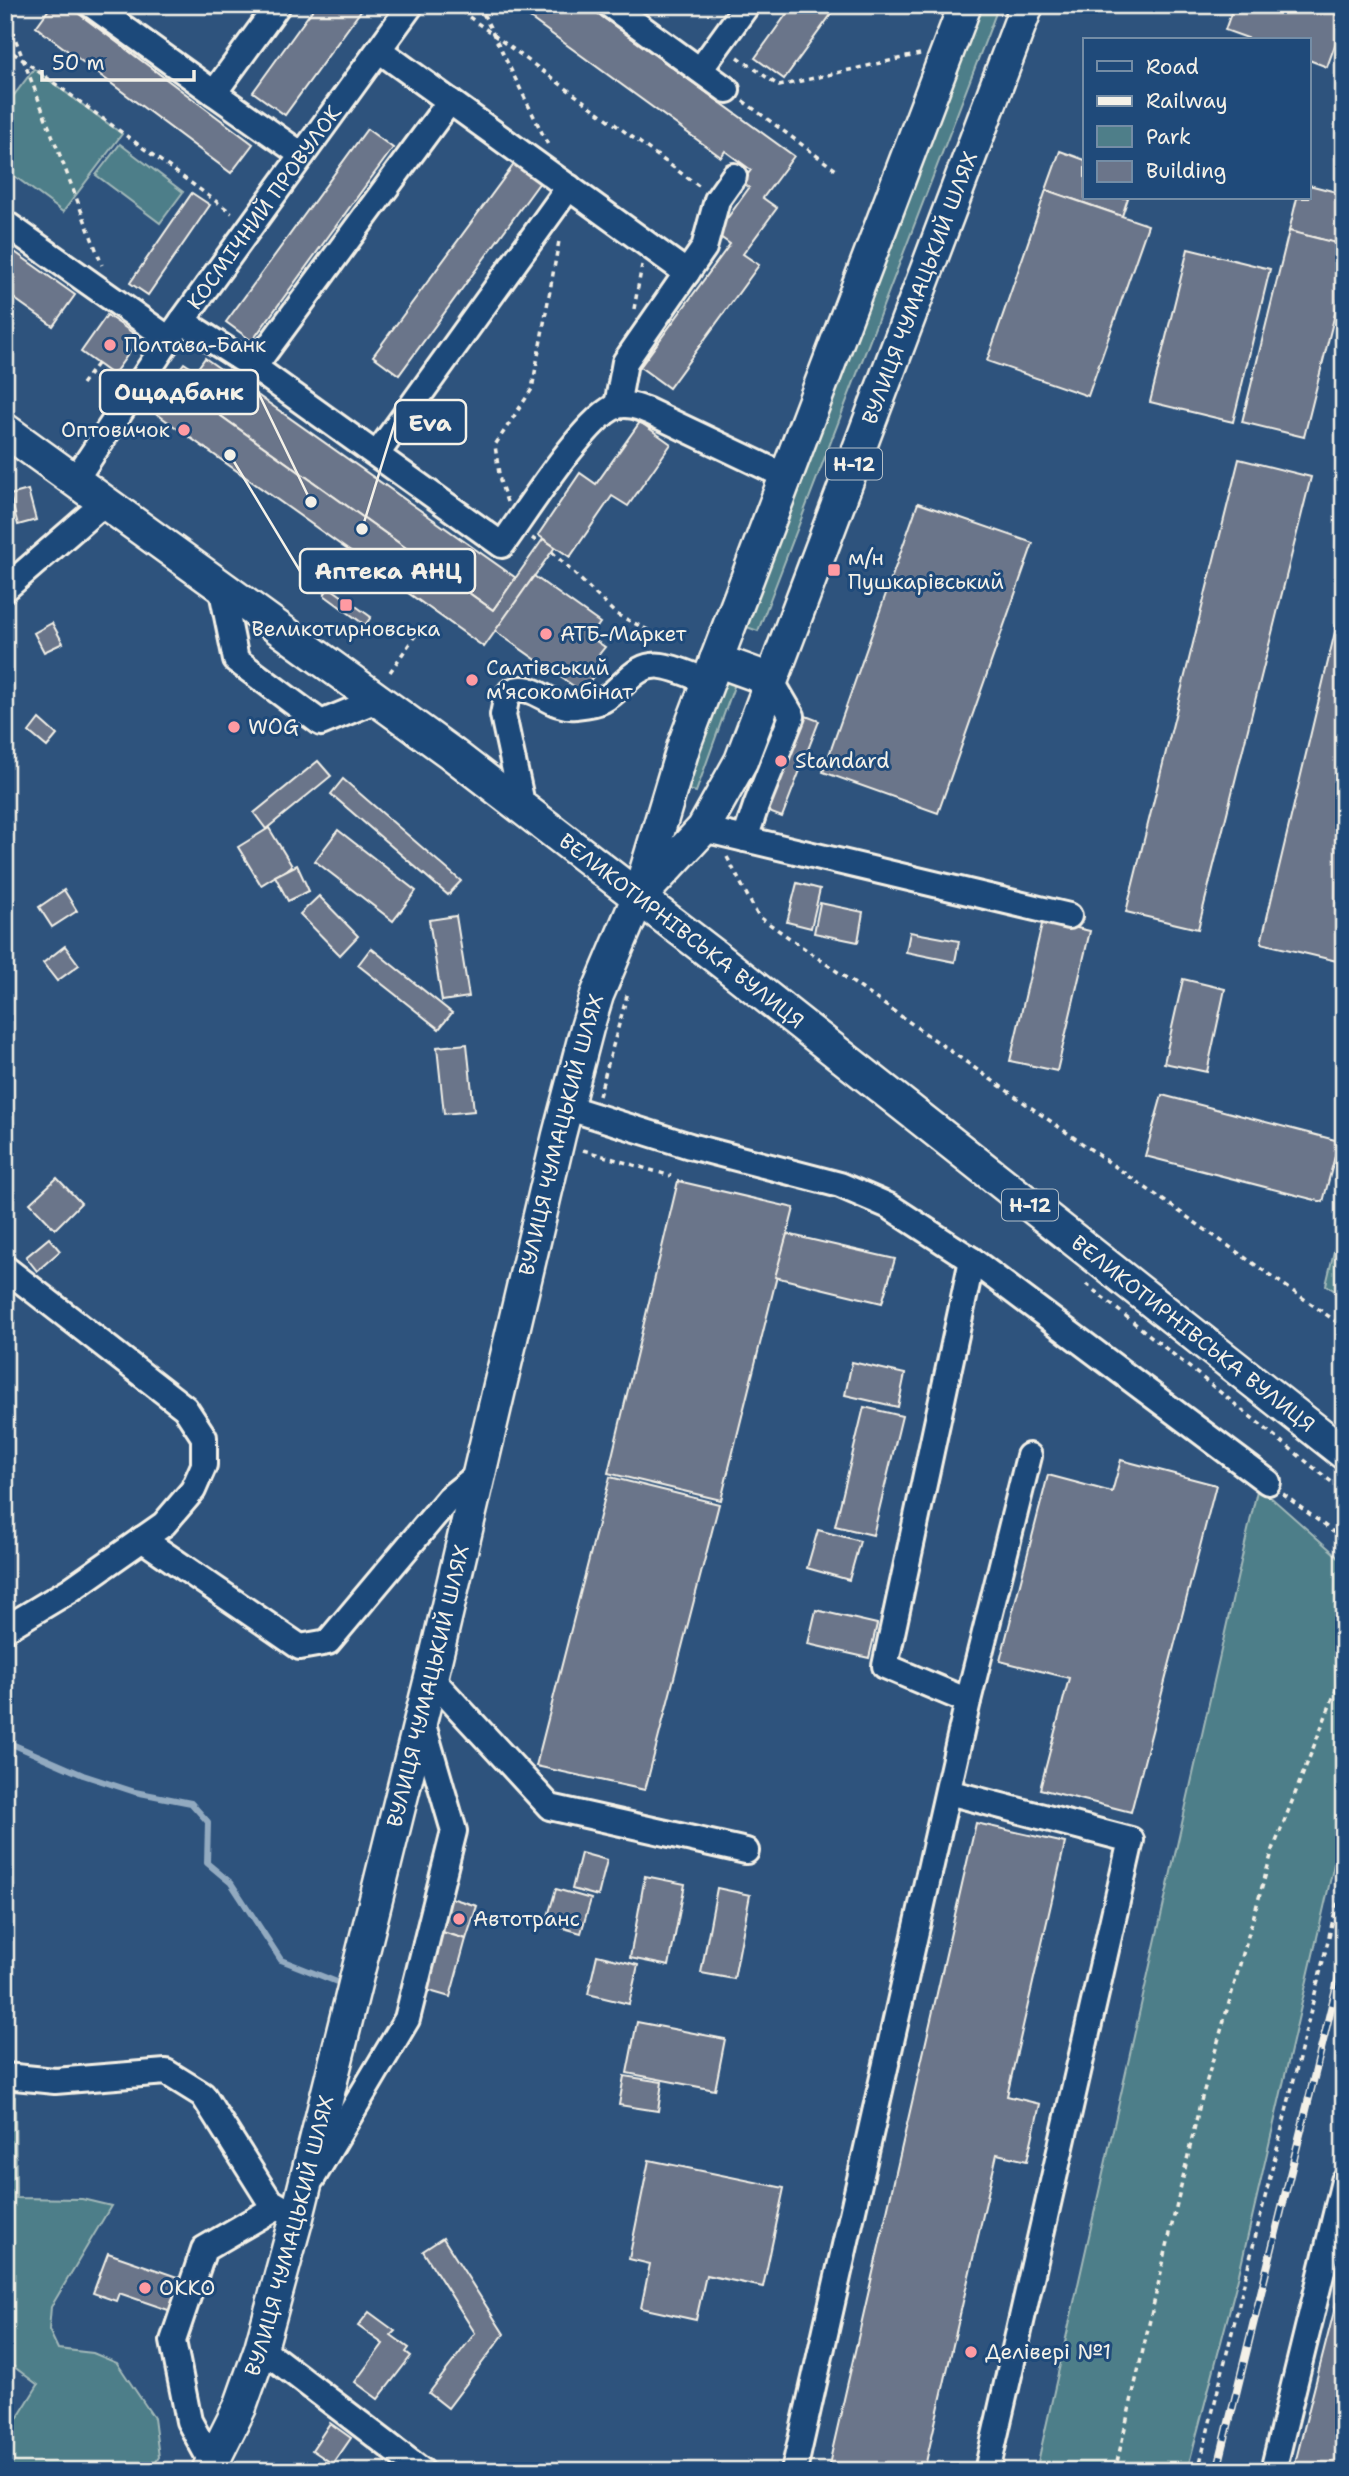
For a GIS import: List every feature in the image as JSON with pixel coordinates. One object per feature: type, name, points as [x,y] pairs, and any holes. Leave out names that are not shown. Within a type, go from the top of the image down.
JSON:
[{"type":"main road","name":"ВУЛИЦЯ ЧУМАЦЬКИЙ ШЛЯХ","points":[[210,2467],[240,2407],[261,2348],[292,2206],[421,1718],[480,1473],[579,1112],[597,995],[638,898],[684,745],[965,5]]},
{"type":"main road","name":"ВУЛИЦЯ ЧУМАЦЬКИЙ ШЛЯХ","points":[[638,898],[702,829],[741,761],[1027,5]]},
{"type":"main road","name":"ВЕЛИКОТИРНІВСЬКА ВУЛИЦЯ","points":[[5,430],[221,586],[384,685],[523,808],[1344,1452]]},
{"type":"main road","points":[[712,671],[771,680]]},
{"type":"street","points":[[92,5],[302,155]]},
{"type":"street","points":[[214,93],[278,5]]},
{"type":"street","name":"КОСМІЧНИЙ ПРОВУЛОК","points":[[75,480],[176,330],[411,5]]},
{"type":"street","points":[[610,5],[727,90]]},
{"type":"street","points":[[700,70],[747,5]]},
{"type":"street","points":[[379,50],[687,272]]},
{"type":"street","points":[[254,367],[450,101]]},
{"type":"street","points":[[617,406],[625,362],[704,248],[718,200],[734,176]]},
{"type":"street","points":[[377,454],[569,187]]},
{"type":"street","points":[[5,223],[116,301],[254,367],[502,545],[580,437],[600,415],[617,406],[633,405],[649,411],[787,477]]},
{"type":"street","points":[[5,589],[105,502]]},
{"type":"street","points":[[221,586],[236,660],[321,723],[384,685]]},
{"type":"street","points":[[523,808],[503,715],[508,695],[514,690],[526,689],[559,706],[585,705],[608,696],[634,672],[654,666],[712,671]]},
{"type":"street","points":[[735,845],[755,806],[792,716],[771,680]]},
{"type":"street","points":[[702,829],[735,845],[1069,916]]},
{"type":"street","points":[[579,1112],[691,1146],[840,1185],[889,1206],[972,1259],[1268,1482]]},
{"type":"street","points":[[968,1701],[885,1666],[972,1259]]},
{"type":"street","points":[[5,1268],[185,1408],[204,1437],[204,1465],[193,1490],[164,1524],[70,1590],[5,1629]]},
{"type":"street","points":[[794,2471],[968,1701],[1029,1457]]},
{"type":"street","points":[[142,1539],[300,1647],[328,1642],[449,1498],[480,1473]]},
{"type":"street","points":[[431,1678],[550,1807],[746,1851]]},
{"type":"street","points":[[210,2467],[189,2421],[173,2341],[204,2249],[292,2206],[407,2019],[454,1831],[421,1718]]},
{"type":"street","points":[[948,1792],[1130,1840],[987,2471]]},
{"type":"street","points":[[5,2076],[55,2081],[166,2072],[203,2095],[269,2200],[292,2206]]},
{"type":"street","points":[[1273,2471],[1344,2181]]},
{"type":"street","points":[[261,2348],[422,2471]]},
{"type":"path","points":[[453,5],[718,200]]},
{"type":"path","points":[[479,5],[552,152]]},
{"type":"path","points":[[5,12],[116,301]]},
{"type":"path","points":[[719,43],[779,86],[950,47]]},
{"type":"path","points":[[5,47],[236,215]]},
{"type":"path","points":[[727,90],[836,170]]},
{"type":"path","points":[[516,526],[500,481],[495,446],[532,389],[559,241]]},
{"type":"path","points":[[634,309],[646,242]]},
{"type":"path","points":[[82,384],[97,364]]},
{"type":"path","points":[[552,552],[616,614],[658,635]]},
{"type":"path","points":[[384,685],[419,630]]},
{"type":"path","points":[[735,845],[758,916],[1344,1327]]},
{"type":"path","points":[[629,986],[579,1112],[582,1151],[671,1176]]},
{"type":"path","points":[[1268,1482],[1344,1540]]},
{"type":"path","points":[[1115,2471],[1199,2108],[1261,1890],[1272,1852],[1344,1670]]},
{"type":"path","points":[[1198,2471],[1344,1875]]},
{"type":"green space","points":[[979,5],[999,5],[758,631],[741,625]]},
{"type":"green space","points":[[34,69],[122,134],[63,212],[5,169],[5,107]]},
{"type":"green space","points":[[120,144],[183,192],[160,223],[96,175]]},
{"type":"green space","points":[[723,673],[737,678],[696,792],[682,788]]},
{"type":"green space","points":[[1344,1209],[1344,1297],[1326,1285]]},
{"type":"green space","points":[[1258,1486],[1344,1562],[1344,1821],[1239,2274],[1187,2471],[1036,2471]]},
{"type":"green space","points":[[15,2097],[16,2198],[82,2199],[111,2206],[51,2307],[49,2330],[58,2349],[93,2353],[117,2363],[154,2418],[159,2457],[150,2471],[5,2471],[5,2438],[38,2385],[5,2360],[5,2100]]},
{"type":"building","points":[[52,5],[67,5],[253,144],[231,173],[36,27]]},
{"type":"building","points":[[316,5],[365,5],[285,115],[253,92]]},
{"type":"building","points":[[512,5],[586,5],[794,156],[763,198],[777,208],[743,254],[759,265],[669,388],[640,367],[730,244],[716,234],[749,188],[742,182],[751,170],[725,151],[721,157]]},
{"type":"building","points":[[793,5],[838,5],[784,79],[755,58]]},
{"type":"building","points":[[1234,5],[1344,5],[1344,20],[1327,67],[1310,60],[1310,38],[1247,38],[1225,30]]},
{"type":"building","points":[[367,129],[393,148],[252,341],[226,322]]},
{"type":"building","points":[[1060,151],[1083,159],[1083,200],[1127,200],[1122,216],[1046,190]]},
{"type":"building","points":[[515,163],[540,182],[399,375],[373,356]]},
{"type":"building","points":[[1310,185],[1344,194],[1344,245],[1289,231],[1297,200],[1310,200]]},
{"type":"building","points":[[1046,190],[1148,225],[1088,396],[987,361]]},
{"type":"building","points":[[192,193],[210,205],[148,295],[130,283]]},
{"type":"building","points":[[1289,231],[1344,245],[1344,278],[1304,437],[1242,422]]},
{"type":"building","points":[[5,245],[75,295],[53,326],[5,292]]},
{"type":"building","points":[[1188,249],[1270,269],[1233,422],[1150,402]]},
{"type":"building","name":"Полтава-Банк","points":[[107,315],[140,338],[113,375],[81,352]]},
{"type":"building","points":[[205,358],[516,578],[493,610],[183,389]]},
{"type":"building","points":[[184,363],[196,371],[183,389],[493,610],[543,539],[555,547],[484,647],[150,409]]},
{"type":"building","points":[[640,422],[671,444],[628,506],[612,496],[570,557],[538,535],[580,473],[596,484]]},
{"type":"building","points":[[1239,459],[1311,477],[1198,929],[1126,912]]},
{"type":"building","points":[[28,490],[36,520],[18,525],[10,495]]},
{"type":"building","points":[[918,503],[1033,543],[938,813],[823,772]]},
{"type":"building","name":"АТБ-Маркет","points":[[534,576],[600,623],[590,637],[605,647],[597,657],[604,661],[582,692],[495,631]]},
{"type":"building","points":[[329,587],[371,617],[365,625],[324,595]]},
{"type":"building","points":[[1344,594],[1344,949],[1341,962],[1261,943]]},
{"type":"building","points":[[52,623],[63,643],[44,652],[34,633]]},
{"type":"building","points":[[780,706],[819,721],[782,817],[743,802]]},
{"type":"building","points":[[39,719],[57,735],[47,747],[29,732]]},
{"type":"building","points":[[318,761],[331,776],[266,829],[254,813]]},
{"type":"building","points":[[343,779],[461,881],[448,895],[331,794]]},
{"type":"building","points":[[269,828],[292,866],[261,885],[238,847]]},
{"type":"building","points":[[338,830],[416,891],[393,921],[315,861]]},
{"type":"building","points":[[297,865],[309,891],[288,901],[275,876]]},
{"type":"building","points":[[797,883],[820,889],[811,928],[787,922]]},
{"type":"building","points":[[64,890],[77,911],[52,927],[39,907]]},
{"type":"building","points":[[319,896],[358,936],[340,955],[300,914]]},
{"type":"building","points":[[820,903],[863,912],[858,942],[814,933]]},
{"type":"building","points":[[456,916],[469,997],[442,1001],[429,920]]},
{"type":"building","points":[[1043,920],[1090,931],[1057,1071],[1010,1061]]},
{"type":"building","points":[[910,932],[959,941],[955,962],[906,952]]},
{"type":"building","points":[[65,946],[79,965],[57,981],[43,963]]},
{"type":"building","points":[[371,948],[452,1013],[439,1029],[358,965]]},
{"type":"building","points":[[1183,979],[1225,989],[1207,1072],[1164,1063]]},
{"type":"building","points":[[467,1044],[474,1111],[444,1114],[437,1047]]},
{"type":"building","points":[[1162,1095],[1339,1141],[1323,1202],[1145,1156]]},
{"type":"building","points":[[57,1178],[81,1203],[55,1229],[30,1203]]},
{"type":"building","points":[[678,1181],[794,1208],[721,1500],[608,1473]]},
{"type":"building","points":[[787,1234],[895,1259],[882,1303],[775,1277]]},
{"type":"building","points":[[49,1238],[60,1251],[37,1271],[26,1257]]},
{"type":"building","points":[[5,1314],[15,1321],[5,1336]]},
{"type":"building","points":[[852,1362],[905,1374],[898,1407],[845,1395]]},
{"type":"building","points":[[864,1407],[902,1416],[873,1535],[835,1526]]},
{"type":"building","points":[[1121,1460],[1216,1485],[1131,1812],[1040,1789],[1069,1678],[1000,1661],[1048,1475],[1112,1492]]},
{"type":"building","points":[[610,1477],[719,1504],[645,1790],[536,1766]]},
{"type":"building","points":[[818,1530],[860,1541],[849,1580],[807,1568]]},
{"type":"building","points":[[816,1610],[877,1624],[869,1658],[808,1644]]},
{"type":"building","points":[[976,1823],[1065,1843],[1007,2096],[1040,2104],[1027,2161],[997,2154],[924,2471],[834,2471],[828,2469]]},
{"type":"building","points":[[581,1853],[607,1860],[598,1896],[572,1889]]},
{"type":"building","points":[[645,1876],[685,1884],[669,1966],[630,1958]]},
{"type":"building","points":[[717,1888],[750,1895],[734,1979],[701,1973]]},
{"type":"building","points":[[556,1889],[591,1899],[581,1933],[546,1923]]},
{"type":"building","points":[[451,1898],[477,1906],[466,1939],[442,1932]]},
{"type":"building","points":[[442,1932],[466,1939],[450,1997],[402,1983],[410,1956],[432,1963]]},
{"type":"building","points":[[597,1955],[638,1965],[629,2004],[588,1994]]},
{"type":"building","points":[[637,2022],[725,2039],[715,2090],[627,2073]]},
{"type":"building","points":[[624,2076],[662,2082],[658,2111],[619,2105]]},
{"type":"building","points":[[649,2160],[784,2188],[763,2287],[706,2275],[696,2320],[641,2308],[650,2264],[629,2259]]},
{"type":"building","points":[[443,2238],[504,2334],[448,2408],[429,2393],[475,2333],[423,2251]]},
{"type":"building","points":[[108,2253],[186,2280],[174,2312],[119,2293],[116,2301],[93,2293]]},
{"type":"building","points":[[1341,2284],[1344,2285],[1344,2471],[1293,2471]]},
{"type":"building","points":[[369,2312],[395,2331],[391,2335],[409,2348],[406,2352],[411,2356],[378,2399],[355,2382],[383,2344],[358,2326]]},
{"type":"building","points":[[330,2423],[351,2438],[333,2464],[312,2450]]},
{"type":"waterway","points":[[5,1741],[83,1775],[135,1792],[191,1803],[208,1822],[207,1863],[231,1883],[281,1960],[337,1982]]},
{"type":"railway","points":[[1217,2471],[1344,1956]]},
{"type":"place","name":"Полтава-Банк","points":[[110,345]]},
{"type":"place","name":"Оптовичок","points":[[184,430]]},
{"type":"place","name":"Аптека АНЦ","points":[[230,455]]},
{"type":"place","name":"Ощадбанк","points":[[311,502]]},
{"type":"place","name":"Eva","points":[[362,529]]},
{"type":"place","name":"м/н Пушкарівський","points":[[834,570]]},
{"type":"place","name":"Великотирновська","points":[[346,605]]},
{"type":"place","name":"АТБ-Маркет","points":[[546,634]]},
{"type":"place","name":"Салтівський м'ясокомбінат","points":[[472,680]]},
{"type":"place","name":"WOG","points":[[234,727]]},
{"type":"place","name":"Standard","points":[[781,761]]},
{"type":"place","name":"Автотранс","points":[[459,1919]]},
{"type":"place","name":"ОККО","points":[[145,2288]]},
{"type":"place","name":"Делівері №1","points":[[971,2352]]}]
